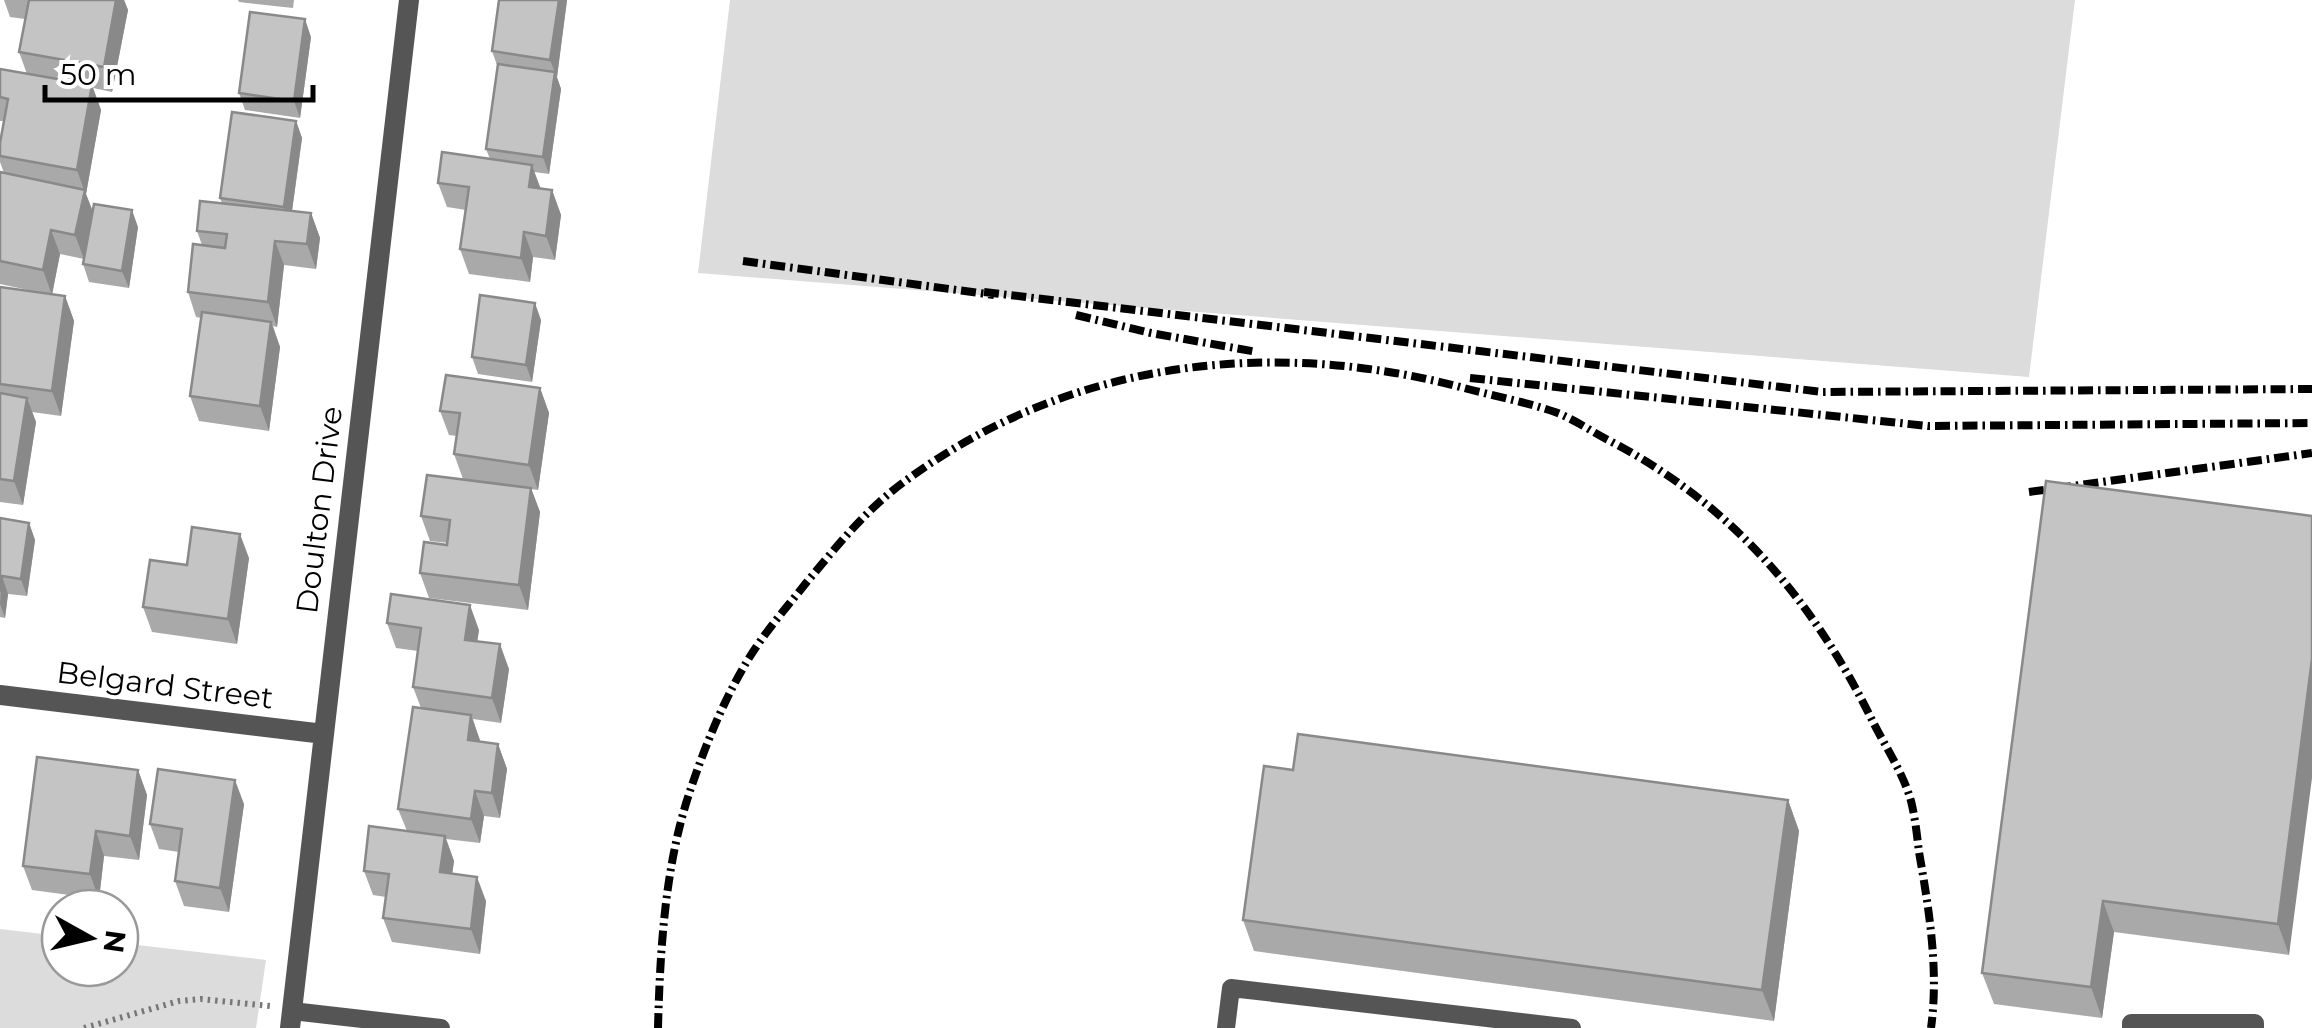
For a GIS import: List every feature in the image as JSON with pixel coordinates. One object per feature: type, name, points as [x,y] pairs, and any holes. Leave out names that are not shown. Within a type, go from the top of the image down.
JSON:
[{"type":"street","name":"Doulton Drive","points":[[284,1015],[324,734],[409,0]]},
{"type":"street","name":"Belgard Street","points":[[0,695],[324,734]]},
{"type":"lane","points":[[1226,1028],[1232,988],[1572,1028]]},
{"type":"lane","points":[[284,1015],[441,1028]]},
{"type":"lane","points":[[2131,1028],[2131,1023],[2255,1023],[2255,1028]]},
{"type":"path","points":[[84,1028],[179,1001],[201,999],[284,1015]]},
{"type":"shaded area","points":[[730,0],[2075,0],[2029,377],[698,273]]},
{"type":"shaded area","points":[[0,929],[40,934],[40,988],[140,988],[140,945],[266,960],[256,1028],[0,1028]]},
{"type":"building","points":[[29,0],[116,0],[104,67],[19,52]]},
{"type":"building","points":[[499,0],[559,0],[550,60],[492,51]]},
{"type":"building","points":[[250,12],[305,19],[294,101],[239,93]]},
{"type":"building","points":[[498,64],[555,72],[543,157],[486,149]]},
{"type":"building","points":[[0,69],[92,85],[77,170],[0,156],[8,99],[0,97]]},
{"type":"building","points":[[232,112],[296,121],[284,207],[220,198]]},
{"type":"building","points":[[442,152],[532,165],[529,187],[552,190],[546,236],[524,232],[521,258],[460,249],[469,187],[438,183]]},
{"type":"building","points":[[0,172],[85,190],[75,235],[51,230],[43,270],[0,261]]},
{"type":"building","points":[[200,201],[311,213],[307,244],[275,241],[268,302],[188,292],[193,244],[225,248],[227,234],[197,231]]},
{"type":"building","points":[[94,204],[132,210],[122,271],[83,264]]},
{"type":"building","points":[[0,287],[65,296],[52,391],[0,384]]},
{"type":"building","points":[[480,295],[535,303],[526,365],[472,357]]},
{"type":"building","points":[[202,312],[271,322],[260,406],[190,396]]},
{"type":"building","points":[[446,375],[540,388],[529,465],[454,454],[460,413],[440,411]]},
{"type":"building","points":[[0,393],[27,398],[14,481],[0,479]]},
{"type":"building","points":[[427,475],[531,488],[519,585],[420,573],[424,542],[447,545],[450,520],[421,516]]},
{"type":"building","points":[[2046,481],[2312,516],[2312,659],[2278,924],[2103,901],[2091,987],[1982,973]]},
{"type":"building","points":[[0,518],[29,523],[21,579],[2,576],[0,592]]},
{"type":"building","points":[[192,527],[240,534],[228,619],[143,607],[150,560],[187,565]]},
{"type":"building","points":[[391,594],[470,605],[465,640],[500,644],[492,698],[413,687],[421,628],[387,623]]},
{"type":"building","points":[[413,707],[471,715],[468,740],[498,744],[492,793],[475,791],[471,819],[398,809]]},
{"type":"building","points":[[1298,734],[1788,800],[1762,990],[1243,920],[1264,766],[1293,770]]},
{"type":"building","points":[[37,757],[138,770],[130,836],[96,831],[90,874],[23,866]]},
{"type":"building","points":[[158,769],[235,780],[220,888],[175,881],[182,829],[150,824]]},
{"type":"building","points":[[369,826],[445,836],[440,872],[477,877],[471,929],[383,918],[389,874],[364,871]]},
{"type":"railway","points":[[743,261],[994,295]]},
{"type":"railway","points":[[984,292],[1823,392],[2312,389]]},
{"type":"railway","points":[[1076,315],[1257,352]]},
{"type":"railway","points":[[658,1028],[669,878],[702,757],[731,690],[755,648],[841,541],[908,479],[971,439],[1037,407],[1105,384],[1175,370],[1247,363],[1319,364],[1392,372],[1555,412],[1653,466],[1729,524],[1793,593],[1821,632],[1847,673],[1907,790],[1932,940],[1931,1028]]},
{"type":"railway","points":[[1470,378],[1928,426],[2312,423]]},
{"type":"railway","points":[[2029,492],[2312,453]]}]
